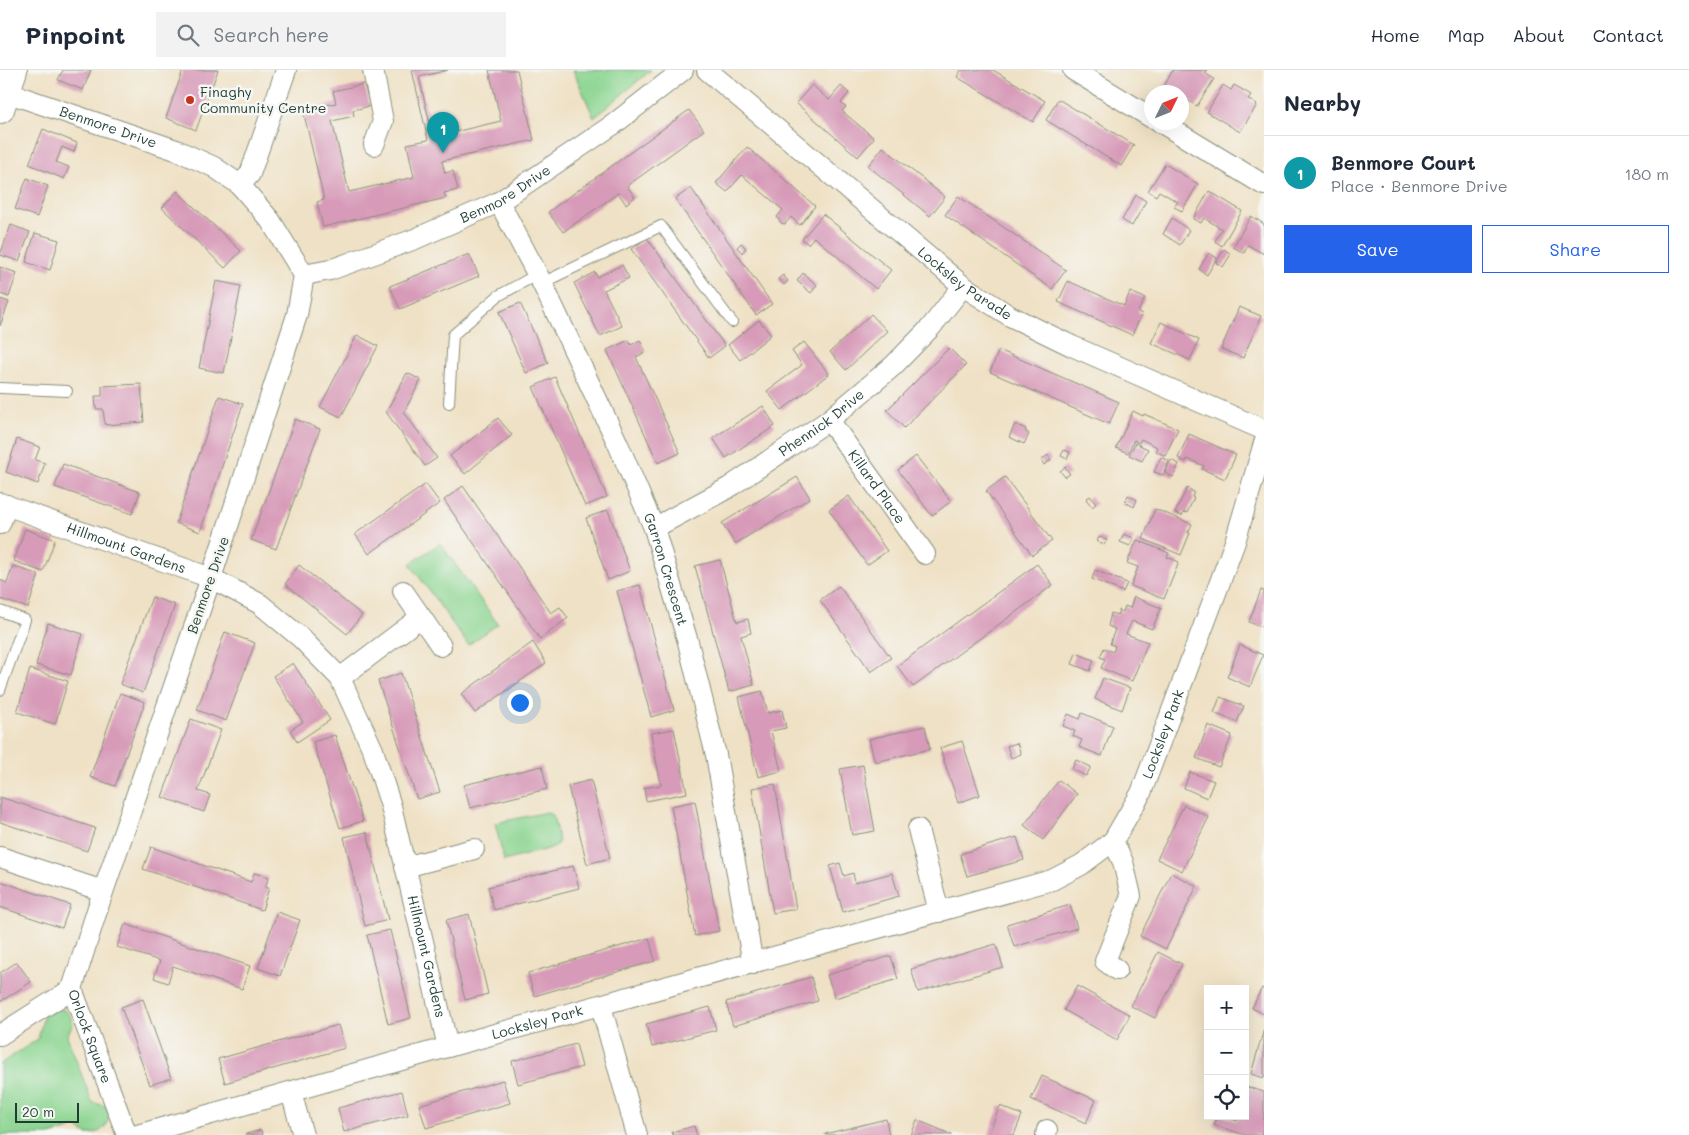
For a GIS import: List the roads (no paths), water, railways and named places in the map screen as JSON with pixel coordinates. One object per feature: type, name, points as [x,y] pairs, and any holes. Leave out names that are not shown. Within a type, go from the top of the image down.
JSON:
[{"type":"street","points":[[240,185],[250,174],[286,70]]},
{"type":"street","points":[[373,70],[383,121],[374,145]]},
{"type":"street","name":"Benmore Drive","points":[[304,275],[330,270],[415,239],[500,202],[614,124],[683,70]]},
{"type":"street","name":"Locksley Parade","points":[[707,70],[963,286],[1010,316],[1036,329],[1264,430]]},
{"type":"street","points":[[1073,70],[1144,113]]},
{"type":"street","name":"Benmore Drive","points":[[6,90],[176,150],[214,167],[240,185],[270,220],[304,275],[298,315],[211,578],[103,891],[72,989]]},
{"type":"street","points":[[1173,130],[1264,185]]},
{"type":"street","name":"Garron Crescent","points":[[500,202],[540,278],[618,444],[654,528],[688,642],[716,755],[753,964]]},
{"type":"street","name":"Phennick Drive","points":[[654,528],[728,488],[829,420],[893,366],[931,327],[963,286]]},
{"type":"street","name":"Killard Place","points":[[829,420],[925,554]]},
{"type":"street","name":"Locksley Park","points":[[137,1135],[1052,880],[1080,866],[1113,841],[1141,793],[1235,542],[1264,443]]},
{"type":"street","points":[[0,524],[3,504]]},
{"type":"street","name":"Hillmount Gardens","points":[[3,504],[211,578],[260,604],[301,638],[340,678],[373,750],[390,806],[448,1047]]},
{"type":"street","points":[[403,591],[441,646]]},
{"type":"street","points":[[340,678],[421,617]]},
{"type":"street","points":[[918,829],[939,912]]},
{"type":"street","points":[[1113,841],[1123,862],[1131,896],[1105,961],[1117,970]]},
{"type":"street","points":[[405,867],[474,849]]},
{"type":"street","points":[[0,857],[103,891]]},
{"type":"street","name":"Orlock Square","points":[[0,1036],[72,989],[127,1135]]},
{"type":"street","points":[[601,1006],[638,1135]]},
{"type":"street","points":[[291,1092],[304,1135]]},
{"type":"lane","points":[[449,403],[453,335],[498,296],[661,226],[732,322]]},
{"type":"lane","points":[[0,388],[67,391]]},
{"type":"lane","points":[[0,611],[25,620],[0,690]]},
{"type":"place","name":"Finaghy Community Centre","points":[[190,100]]},
{"type":"place","name":"Benmore Court","points":[[443,153]]}]
